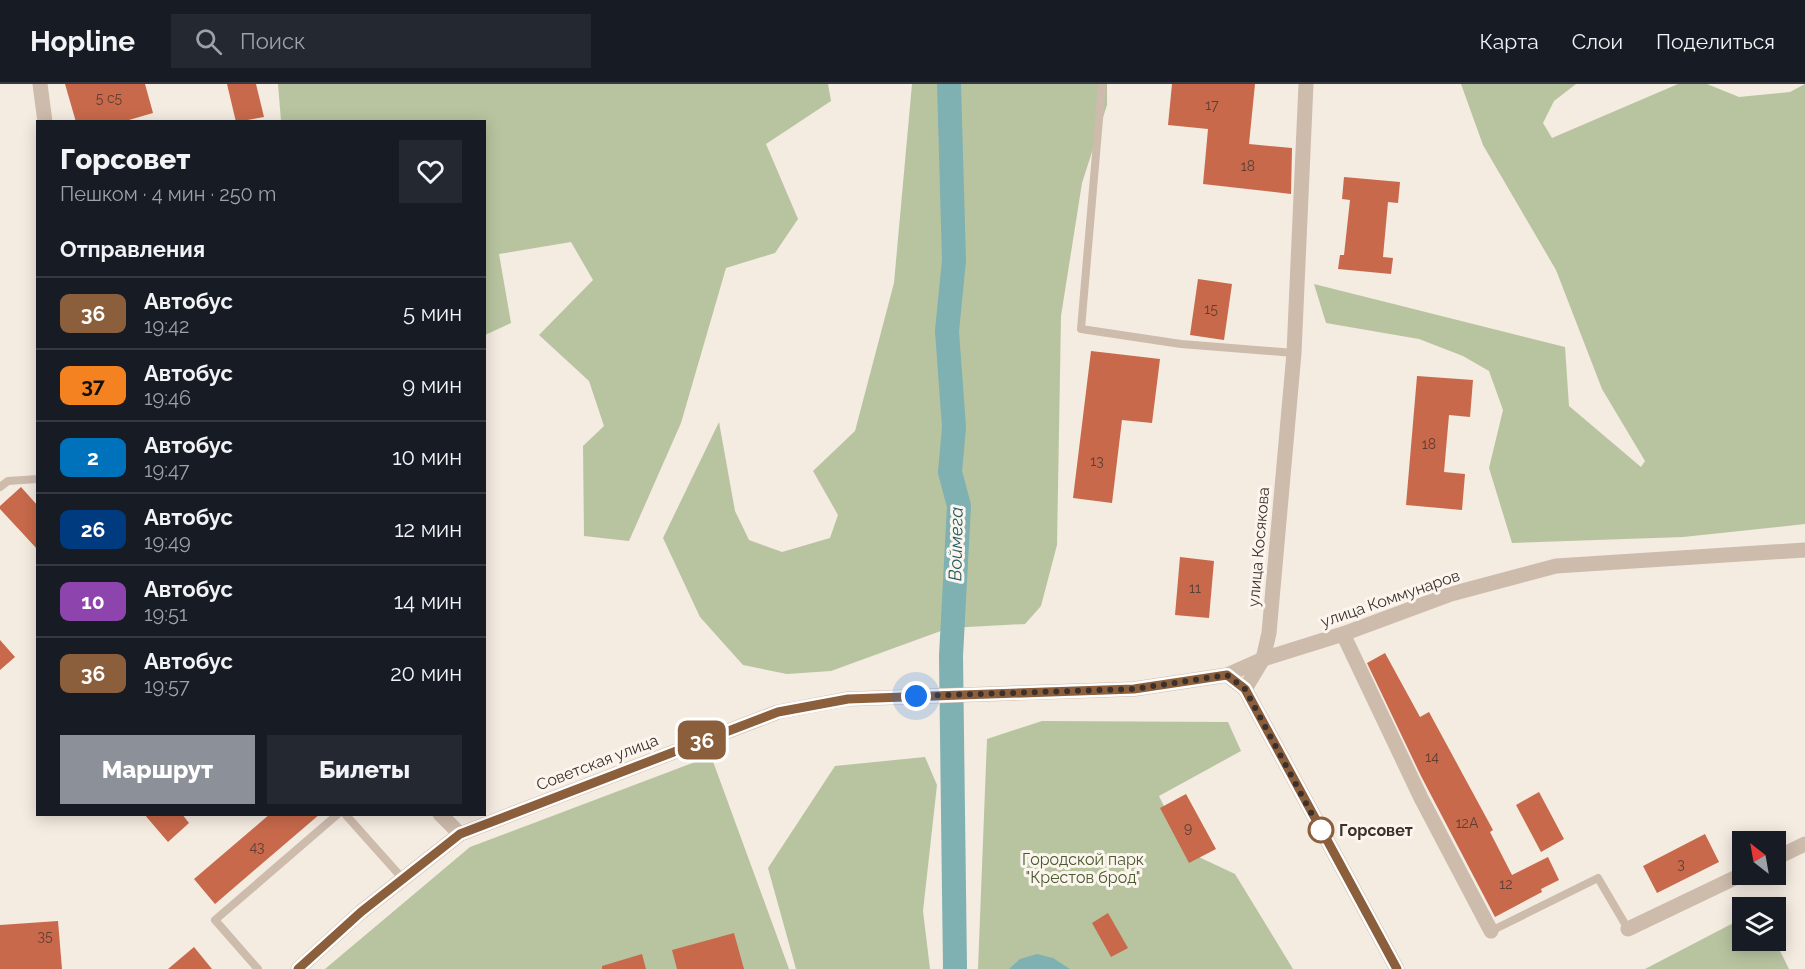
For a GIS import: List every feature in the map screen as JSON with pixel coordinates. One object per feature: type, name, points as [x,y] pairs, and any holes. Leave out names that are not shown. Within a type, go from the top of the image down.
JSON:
[{"type":"street","points":[[40,84],[45,120]]},
{"type":"street","name":"улица Косякова","points":[[1245,689],[1263,659],[1269,633],[1294,352],[1306,84]]},
{"type":"street","name":"улица Коммунаров","points":[[990,694],[1134,689],[1227,675],[1263,659],[1343,634],[1451,594],[1556,566],[1805,550]]},
{"type":"street","points":[[1343,634],[1421,798],[1491,931]]},
{"type":"street","points":[[1227,675],[1245,689],[1397,969]]},
{"type":"street","name":"Советская улица","points":[[298,969],[361,912],[460,834],[778,712],[848,699],[990,694]]},
{"type":"street","points":[[442,816],[460,834]]},
{"type":"street","points":[[1786,853],[1805,844]]},
{"type":"street","points":[[1629,929],[1732,879]]},
{"type":"lane","points":[[1102,84],[1081,329],[1181,344],[1294,352]]},
{"type":"lane","points":[[0,487],[8,481],[36,479]]},
{"type":"lane","points":[[258,969],[215,920],[336,816]]},
{"type":"lane","points":[[347,816],[403,879]]},
{"type":"lane","points":[[1491,931],[1598,878],[1629,929]]},
{"type":"green space","points":[[278,84],[828,84],[831,101],[766,144],[798,219],[775,253],[726,268],[681,423],[629,541],[584,536],[583,446],[604,426],[589,381],[539,335],[593,280],[571,242],[499,254],[511,323],[486,335],[486,120],[281,120]]},
{"type":"green space","points":[[912,84],[1107,84],[1107,105],[1082,183],[1061,316],[1057,545],[1041,606],[1025,624],[949,628],[831,671],[787,674],[743,665],[700,617],[663,538],[719,422],[735,511],[749,540],[782,552],[830,538],[838,515],[813,471],[855,431],[894,283]]},
{"type":"green space","points":[[1461,84],[1576,84],[1554,101],[1543,123],[1552,138],[1678,84],[1707,84],[1739,97],[1790,92],[1805,84],[1805,524],[1683,537],[1512,543],[1489,468],[1503,410],[1489,371],[1463,356],[1419,339],[1326,323],[1314,284],[1565,347],[1569,406],[1641,467],[1645,461],[1602,389],[1556,270],[1483,145]]},
{"type":"green space","name":"Городской парк \"Крестов брод\"","points":[[1042,721],[1228,722],[1241,751],[1159,796],[1186,851],[1235,874],[1293,969],[978,969],[987,739]]},
{"type":"green space","points":[[711,756],[789,969],[325,969],[470,847]]},
{"type":"green space","points":[[925,757],[937,785],[923,911],[930,969],[796,969],[768,868],[835,766]]},
{"type":"green space","points":[[1732,924],[1732,951],[1780,951],[1789,969],[1645,969]]},
{"type":"water","points":[[1037,954],[1053,958],[1070,969],[1009,969],[1020,959]]},
{"type":"building","points":[[65,84],[145,84],[153,113],[129,120],[75,120]]},
{"type":"building","points":[[227,84],[256,84],[264,117],[236,120]]},
{"type":"building","points":[[1172,84],[1255,84],[1249,144],[1292,148],[1291,194],[1203,184],[1208,129],[1168,125]]},
{"type":"building","points":[[1344,177],[1400,182],[1398,203],[1388,202],[1383,257],[1393,258],[1391,274],[1338,269],[1340,255],[1344,255],[1350,200],[1342,199]]},
{"type":"building","points":[[1198,279],[1232,284],[1224,340],[1190,335]]},
{"type":"building","points":[[1091,351],[1160,359],[1152,423],[1122,420],[1112,503],[1073,498]]},
{"type":"building","points":[[1417,376],[1473,380],[1470,417],[1449,415],[1444,472],[1465,474],[1462,510],[1406,505]]},
{"type":"building","points":[[21,487],[36,504],[36,548],[0,509],[0,506]]},
{"type":"building","points":[[1180,557],[1214,561],[1209,618],[1175,615]]},
{"type":"building","points":[[0,640],[15,657],[0,670]]},
{"type":"building","points":[[1385,653],[1420,717],[1429,712],[1493,830],[1490,832],[1512,875],[1548,857],[1559,880],[1541,889],[1542,892],[1495,917],[1421,776],[1367,663]]},
{"type":"building","points":[[1539,792],[1564,839],[1541,852],[1516,805]]},
{"type":"building","points":[[1186,794],[1216,849],[1189,863],[1160,808]]},
{"type":"building","points":[[146,816],[184,816],[189,823],[168,842]]},
{"type":"building","points":[[268,816],[318,816],[215,904],[194,879]]},
{"type":"building","points":[[1705,834],[1719,862],[1657,893],[1643,866]]},
{"type":"building","points":[[1108,913],[1128,948],[1111,957],[1092,923]]},
{"type":"building","points":[[58,921],[62,969],[0,969],[0,925]]},
{"type":"building","points":[[734,933],[744,969],[677,969],[672,950]]},
{"type":"building","points":[[194,947],[212,969],[168,969]]},
{"type":"building","points":[[642,954],[646,969],[602,969],[602,966]]},
{"type":"waterway","name":"Воймега","points":[[949,84],[954,260],[947,331],[954,427],[950,472],[959,506],[951,656],[955,969]]},
{"type":"bus line","name":"36","points":[[298,969],[361,912],[460,834],[778,712],[848,699],[1134,689],[1227,675],[1245,689],[1397,969]]},
{"type":"place","name":"Горсовет","points":[[1321,830]]},
{"type":"route","points":[[916,696],[1134,689],[1227,675],[1245,689],[1323,835],[1321,830]]}]
